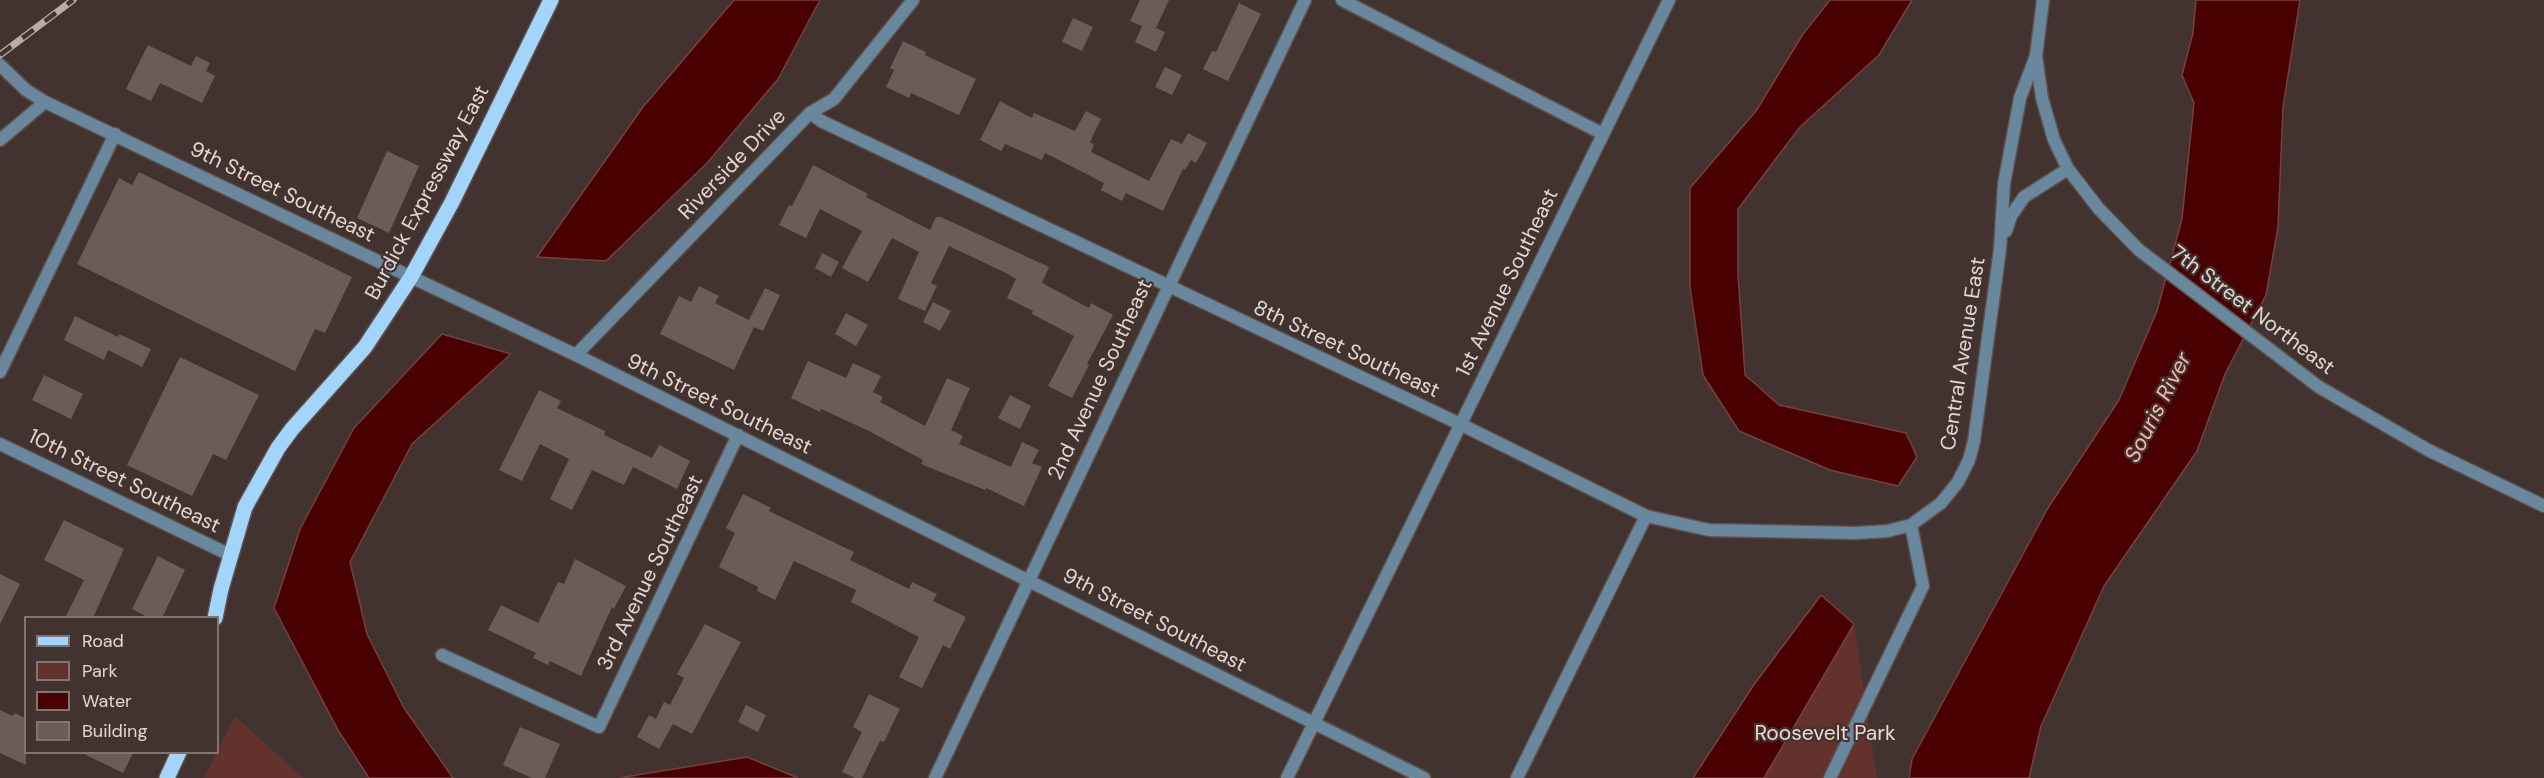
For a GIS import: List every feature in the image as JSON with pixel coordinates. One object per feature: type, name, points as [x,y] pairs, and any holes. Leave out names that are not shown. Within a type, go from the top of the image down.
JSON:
[{"type":"main road","name":"Burdick Expressway East","points":[[216,616],[245,507],[278,448],[365,347],[411,277],[551,0]]},
{"type":"main road","points":[[167,778],[179,754]]},
{"type":"street","name":"Riverside Drive","points":[[576,355],[810,113],[834,99],[913,0]]},
{"type":"street","name":"2nd Avenue Southeast","points":[[935,778],[1305,0]]},
{"type":"street","points":[[1342,0],[1603,134]]},
{"type":"street","name":"1st Avenue Southeast","points":[[1287,778],[1669,0]]},
{"type":"street","name":"Central Avenue East","points":[[1888,531],[1911,525],[1941,503],[1958,482],[1969,460],[1974,441],[2000,249],[2004,184],[2020,98],[2036,56],[2043,0]]},
{"type":"street","name":"7th Street Northeast","points":[[2036,56],[2042,98],[2054,140],[2068,169],[2099,209],[2139,250],[2319,387],[2353,409],[2457,465],[2544,506]]},
{"type":"street","name":"9th Street Southeast","points":[[0,65],[26,90],[45,102],[576,355],[1424,778]]},
{"type":"street","points":[[0,140],[45,102]]},
{"type":"street","name":"8th Street Southeast","points":[[810,113],[821,121],[1460,424],[1646,516],[1709,530],[1856,533],[1888,531]]},
{"type":"street","points":[[0,372],[115,134]]},
{"type":"street","name":"Central Avenue East","points":[[2000,249],[2011,216],[2024,196],[2068,169]]},
{"type":"street","name":"3rd Avenue Southeast","points":[[442,655],[599,727],[738,435]]},
{"type":"street","name":"10th Street Southeast","points":[[0,444],[231,555]]},
{"type":"street","points":[[1517,778],[1646,516]]},
{"type":"street","points":[[1830,778],[1923,586],[1911,525]]},
{"type":"green space","name":"Roosevelt Park","points":[[1854,624],[1877,778],[1732,778]]},
{"type":"green space","points":[[235,716],[303,778],[204,778],[216,754],[219,754],[219,748]]},
{"type":"water","points":[[734,0],[820,0],[778,79],[708,162],[606,261],[537,257],[643,107]]},
{"type":"water","points":[[1830,0],[1912,0],[1879,55],[1800,127],[1738,209],[1738,275],[1745,375],[1779,405],[1906,433],[1917,457],[1898,486],[1830,470],[1739,431],[1703,375],[1690,287],[1690,188],[1756,111],[1803,34]]},
{"type":"water","name":"Souris River","points":[[2196,0],[2300,0],[2283,107],[2278,227],[2266,295],[2225,374],[2197,451],[2104,586],[2041,726],[2029,778],[1909,778],[1912,759],[2048,508],[2119,400],[2157,311],[2182,219],[2194,103],[2182,75],[2193,33]]},
{"type":"water","points":[[442,334],[511,354],[412,444],[350,562],[367,634],[404,708],[453,778],[369,778],[338,730],[274,608],[300,529],[354,428]]},
{"type":"water","points":[[1821,595],[1854,624],[1764,778],[1693,778],[1753,686]]},
{"type":"water","points":[[747,757],[798,778],[620,778],[625,777]]},
{"type":"building","points":[[1140,0],[1169,0],[1156,28],[1165,32],[1156,52],[1135,42],[1142,26],[1130,21]]},
{"type":"building","points":[[1239,3],[1261,14],[1228,81],[1203,69],[1212,51],[1216,52]]},
{"type":"building","points":[[1073,18],[1093,27],[1082,51],[1062,42]]},
{"type":"building","points":[[903,41],[926,52],[925,55],[976,79],[959,115],[911,93],[909,98],[886,87],[894,70],[890,68]]},
{"type":"building","points":[[148,45],[191,66],[196,56],[210,63],[206,71],[215,76],[202,103],[160,83],[151,101],[126,89]]},
{"type":"building","points":[[1165,67],[1182,75],[1172,95],[1155,87]]},
{"type":"building","points":[[1000,101],[1032,118],[1034,113],[1075,131],[1086,111],[1101,119],[1090,142],[1094,145],[1091,152],[1149,181],[1171,139],[1182,144],[1188,133],[1207,143],[1196,163],[1191,160],[1185,170],[1183,169],[1163,211],[1126,193],[1122,201],[1101,190],[1104,183],[1045,153],[1042,160],[1005,144],[1001,151],[980,140]]},
{"type":"building","points":[[387,151],[419,166],[389,233],[357,218]]},
{"type":"building","points":[[813,165],[868,194],[866,197],[930,230],[936,217],[941,217],[1049,267],[1042,283],[1089,308],[1091,303],[1113,315],[1072,398],[1048,386],[1074,336],[1007,298],[1016,279],[1006,273],[949,246],[931,283],[937,286],[925,311],[898,299],[919,252],[892,238],[868,282],[842,268],[862,231],[820,209],[806,238],[779,225],[789,205],[792,206]]},
{"type":"building","points":[[139,172],[352,277],[325,333],[315,329],[295,371],[77,264],[119,178],[132,185]]},
{"type":"building","points":[[822,253],[839,262],[831,277],[815,268]]},
{"type":"building","points":[[699,286],[719,296],[715,303],[749,320],[765,288],[780,295],[763,331],[754,327],[734,370],[660,334],[679,296],[691,302]]},
{"type":"building","points":[[933,302],[951,311],[940,331],[923,322]]},
{"type":"building","points":[[846,313],[868,325],[856,346],[835,334]]},
{"type":"building","points":[[75,316],[118,337],[119,334],[151,349],[142,367],[108,350],[104,360],[64,340]]},
{"type":"building","points":[[180,357],[259,395],[226,460],[213,454],[192,496],[127,465]]},
{"type":"building","points":[[808,361],[846,378],[853,363],[881,376],[873,392],[883,397],[880,402],[925,426],[947,378],[970,388],[951,430],[963,436],[959,444],[1011,467],[1022,442],[1039,450],[1032,463],[1042,467],[1024,506],[986,488],[985,490],[921,464],[923,460],[867,430],[791,398]]},
{"type":"building","points":[[44,375],[83,394],[71,419],[32,400]]},
{"type":"building","points":[[539,390],[561,401],[557,408],[605,431],[604,435],[652,458],[659,445],[690,461],[677,489],[633,467],[624,485],[592,470],[572,510],[550,499],[569,459],[540,444],[522,481],[499,470]]},
{"type":"building","points":[[1010,395],[1031,406],[1020,429],[998,418]]},
{"type":"building","points":[[743,494],[771,508],[769,511],[854,552],[850,560],[909,589],[912,582],[937,594],[933,601],[966,617],[950,649],[943,645],[922,688],[899,677],[919,637],[851,602],[856,590],[794,561],[775,600],[757,591],[758,587],[719,567],[735,533],[726,528]]},
{"type":"building","points":[[64,520],[124,549],[94,616],[66,616],[84,580],[44,560]]},
{"type":"building","points":[[158,556],[185,570],[163,616],[145,616],[132,609]]},
{"type":"building","points":[[575,559],[626,586],[614,609],[612,607],[581,676],[550,661],[548,665],[533,658],[536,653],[488,630],[501,605],[538,623],[558,582],[564,584]]},
{"type":"building","points":[[0,574],[20,584],[0,624]]},
{"type":"building","points":[[705,624],[741,642],[692,734],[673,724],[659,749],[637,737],[649,715],[656,719],[664,702],[670,705],[684,678],[677,674]]},
{"type":"building","points":[[869,694],[900,709],[884,742],[880,741],[862,778],[855,778],[842,772],[862,732],[853,727]]},
{"type":"building","points":[[746,705],[766,715],[758,732],[738,722]]},
{"type":"building","points":[[0,710],[13,716],[15,713],[24,718],[26,765],[0,753]]},
{"type":"building","points":[[520,727],[560,744],[545,778],[532,778],[503,765]]},
{"type":"building","points":[[84,754],[132,754],[123,773]]},
{"type":"railway","points":[[0,55],[73,0]]}]
